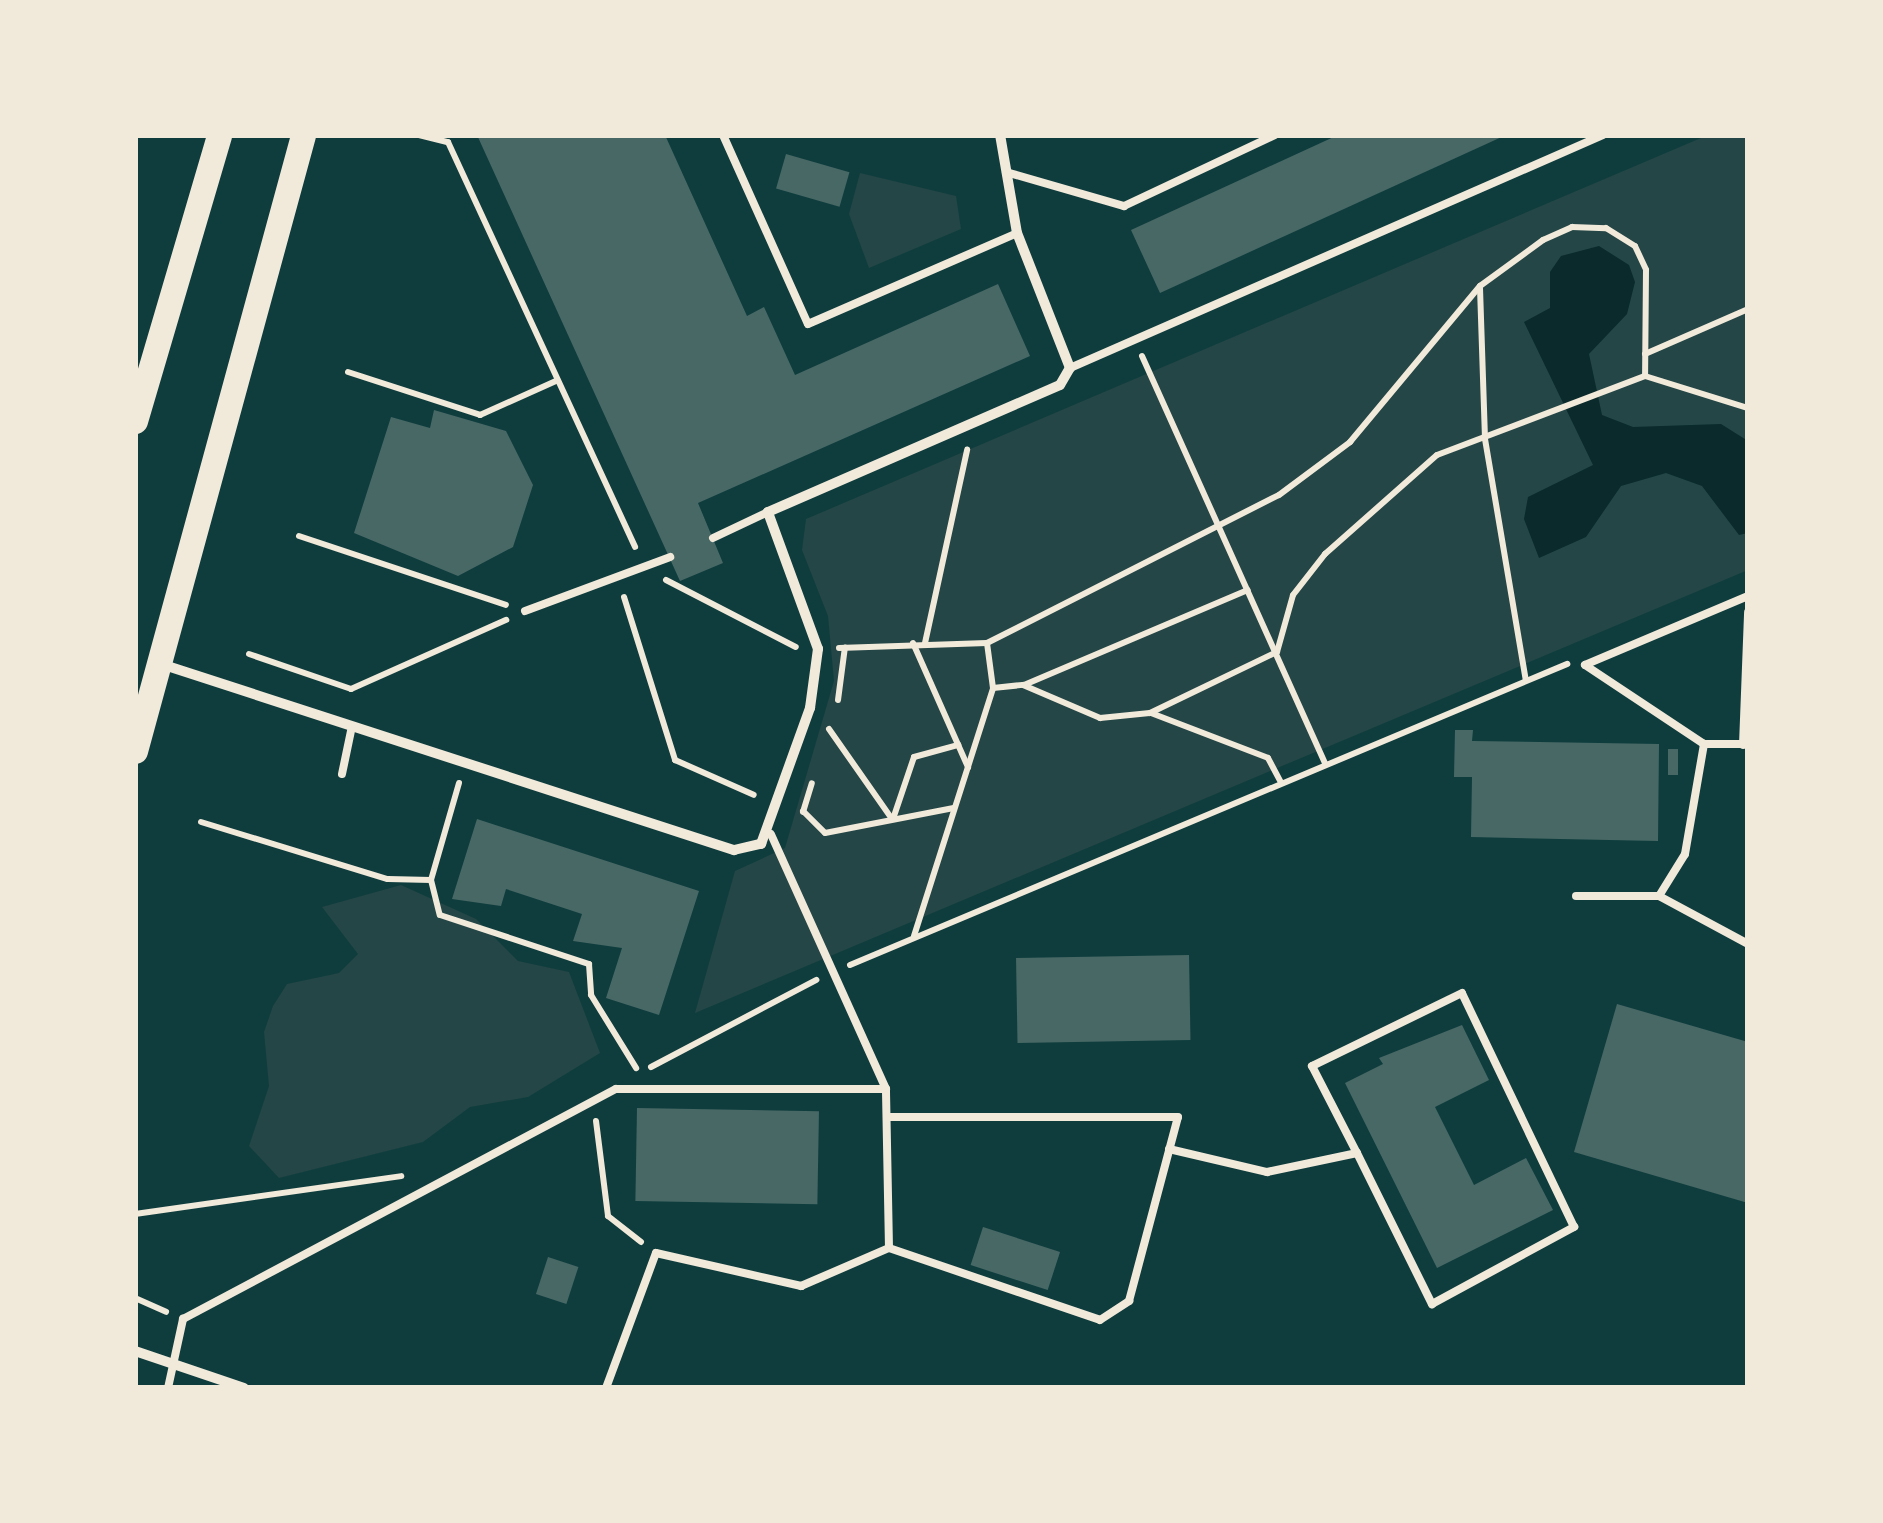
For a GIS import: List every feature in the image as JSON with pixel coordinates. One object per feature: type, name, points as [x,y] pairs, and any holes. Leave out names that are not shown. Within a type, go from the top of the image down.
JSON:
[{"type":"main road","points":[[135,420],[219,135]]},
{"type":"main road","points":[[135,751],[303,135]]},
{"type":"street","points":[[157,662],[734,850],[771,834],[810,708],[818,650],[768,512],[1060,385],[1070,368],[1018,233],[1002,172],[1000,135]]},
{"type":"street","points":[[135,1351],[244,1388]]},
{"type":"lane","points":[[724,135],[808,324],[1018,233]]},
{"type":"lane","points":[[1002,172],[1124,206],[1275,135]]},
{"type":"lane","points":[[1070,368],[1603,135]]},
{"type":"lane","points":[[713,538],[768,512]]},
{"type":"lane","points":[[525,611],[670,557]]},
{"type":"lane","points":[[1748,596],[1585,665],[1704,744],[1746,744],[1748,612]]},
{"type":"lane","points":[[342,774],[352,726]]},
{"type":"lane","points":[[1660,896],[1685,854],[1704,744]]},
{"type":"lane","points":[[771,834],[886,1089],[888,1248]]},
{"type":"lane","points":[[1576,896],[1660,896],[1748,944]]},
{"type":"lane","points":[[1462,993],[1574,1227],[1432,1304],[1357,1153],[1312,1066],[1462,993]]},
{"type":"lane","points":[[168,1388],[168,1362],[184,1319],[616,1089],[886,1089]]},
{"type":"lane","points":[[606,1388],[656,1253],[801,1286],[888,1248],[1100,1320],[1129,1301],[1178,1116],[889,1117]]},
{"type":"lane","points":[[1168,1149],[1268,1172],[1357,1153]]},
{"type":"path","points":[[419,135],[448,142],[644,567],[782,645],[806,648]]},
{"type":"path","points":[[845,647],[913,642],[987,643],[1218,532],[1350,442],[1480,286],[1557,234],[1606,228],[1635,246],[1646,270],[1644,376]]},
{"type":"path","points":[[1480,286],[1486,440],[1526,681]]},
{"type":"path","points":[[1645,354],[1748,309]]},
{"type":"path","points":[[1135,341],[1325,764]]},
{"type":"path","points":[[348,372],[480,415],[558,380]]},
{"type":"path","points":[[1023,685],[1100,718],[1150,713],[1277,652],[1292,595],[1371,505],[1437,455],[1558,416],[1644,376],[1748,408]]},
{"type":"path","points":[[925,643],[968,450],[958,431]]},
{"type":"path","points":[[299,536],[525,611]]},
{"type":"path","points":[[618,577],[675,760],[758,798]]},
{"type":"path","points":[[994,688],[1023,685],[1248,590]]},
{"type":"path","points":[[249,654],[351,688],[525,611]]},
{"type":"path","points":[[913,642],[968,767]]},
{"type":"path","points":[[914,936],[994,688],[987,643]]},
{"type":"path","points":[[616,1089],[739,1013],[914,936],[1582,658]]},
{"type":"path","points":[[1150,713],[1268,758],[1281,782]]},
{"type":"path","points":[[829,729],[893,820]]},
{"type":"path","points":[[893,820],[914,757],[958,745]]},
{"type":"path","points":[[465,763],[431,880],[440,915],[589,964],[591,994],[639,1074]]},
{"type":"path","points":[[797,810],[825,833],[954,808]]},
{"type":"path","points":[[201,822],[388,879],[431,880]]},
{"type":"path","points":[[594,1100],[608,1216],[656,1253]]},
{"type":"path","points":[[135,1214],[410,1175]]},
{"type":"shaded area","points":[[1708,135],[1748,135],[1748,570],[695,1013],[735,871],[785,848],[834,681],[828,616],[802,550],[806,519]]},
{"type":"shaded area","points":[[860,173],[956,196],[961,229],[869,268],[849,214]]},
{"type":"shaded area","points":[[1599,246],[1629,265],[1635,282],[1627,314],[1589,354],[1602,415],[1633,427],[1721,424],[1748,441],[1748,533],[1739,535],[1702,486],[1666,473],[1621,486],[1586,537],[1539,558],[1524,519],[1528,497],[1593,465],[1524,322],[1550,308],[1550,272],[1561,256]]},
{"type":"shaded area","points":[[401,885],[476,919],[518,961],[569,972],[600,1053],[528,1097],[470,1107],[423,1142],[279,1178],[249,1146],[269,1086],[264,1032],[273,1006],[287,984],[339,973],[358,954],[322,907]]},
{"type":"building","points":[[477,135],[665,135],[747,316],[764,307],[795,375],[998,284],[1030,356],[698,503],[723,563],[680,581]]},
{"type":"building","points":[[1338,135],[1506,135],[1160,293],[1131,230]]},
{"type":"building","points":[[786,154],[849,172],[840,207],[776,189]]},
{"type":"building","points":[[434,410],[506,431],[533,485],[513,547],[458,576],[354,533],[391,417],[430,428]]},
{"type":"building","points":[[1455,730],[1473,730],[1472,741],[1659,744],[1658,841],[1471,837],[1472,777],[1454,777]]},
{"type":"building","points":[[1668,749],[1678,749],[1678,775],[1668,775]]},
{"type":"building","points":[[477,819],[699,891],[659,1015],[606,998],[622,948],[573,941],[582,914],[506,889],[501,906],[452,899]]},
{"type":"building","points":[[1189,955],[1190,1040],[1018,1043],[1016,958]]},
{"type":"building","points":[[1617,1004],[1748,1042],[1748,1203],[1574,1152]]},
{"type":"building","points":[[1462,1025],[1489,1080],[1435,1107],[1474,1185],[1526,1158],[1553,1210],[1437,1268],[1345,1083],[1383,1064],[1379,1058]]},
{"type":"building","points":[[637,1108],[819,1111],[817,1204],[635,1201]]},
{"type":"building","points":[[983,1227],[1060,1252],[1048,1290],[971,1265]]},
{"type":"building","points":[[548,1257],[578,1267],[566,1304],[536,1294]]}]
